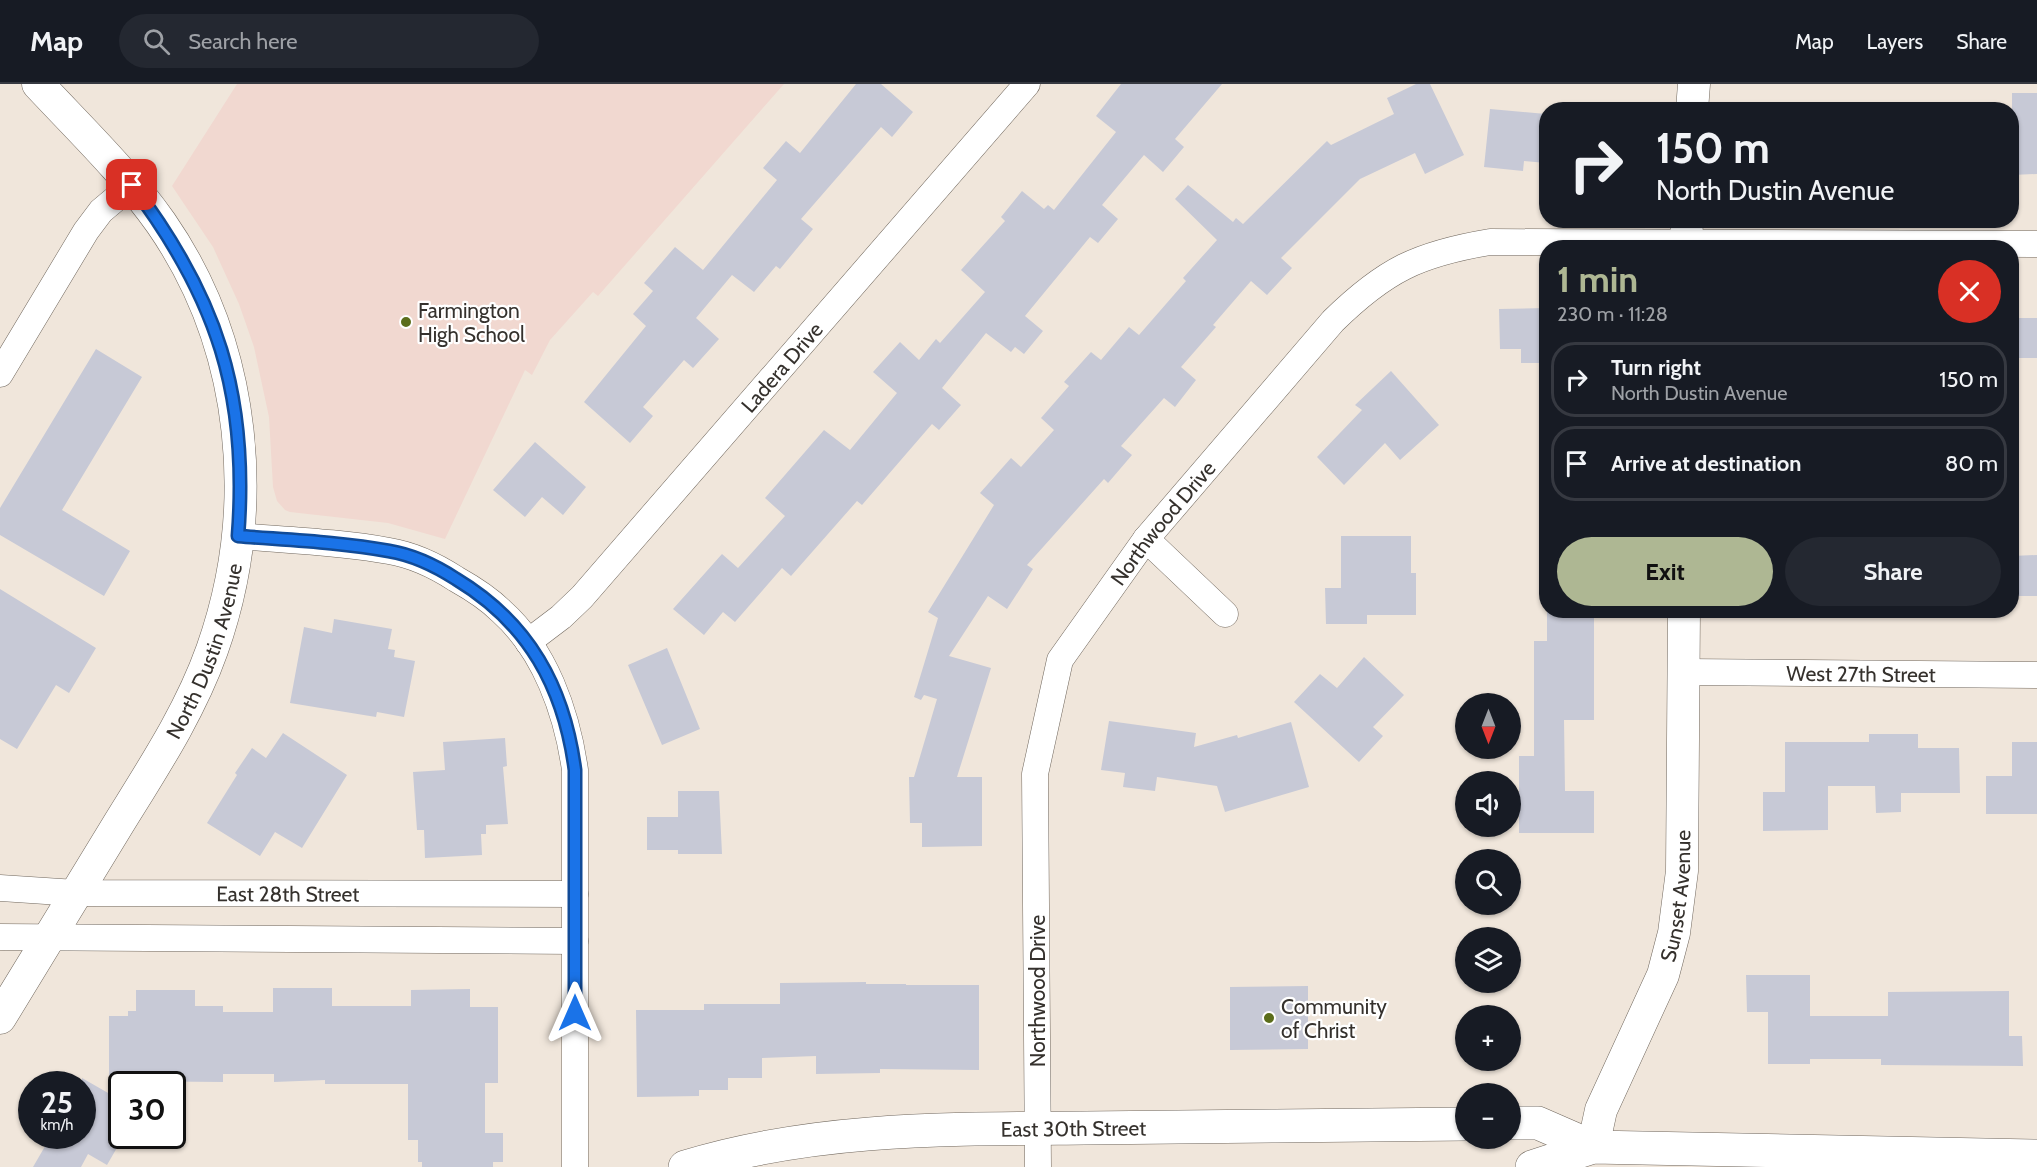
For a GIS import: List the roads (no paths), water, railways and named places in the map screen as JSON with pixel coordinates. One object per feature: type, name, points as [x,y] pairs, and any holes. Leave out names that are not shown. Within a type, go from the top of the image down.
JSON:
[{"type":"main road","points":[[1521,1124],[1538,1123],[1592,1157]]},
{"type":"main road","name":"East 30th Street","points":[[685,1167],[760,1147],[813,1139],[919,1130],[1455,1124]]},
{"type":"main road","points":[[1532,1167],[1592,1157],[2037,1156]]},
{"type":"street","name":"North Dustin Avenue","points":[[0,1018],[166,747],[203,673],[229,592],[241,501],[240,444],[231,386],[216,332],[205,304],[180,254],[132,185],[38,84]]},
{"type":"street","name":"Ladera Drive","points":[[528,642],[582,597],[1028,84]]},
{"type":"street","points":[[1693,102],[1694,84]]},
{"type":"street","points":[[0,374],[86,231],[102,211],[132,185]]},
{"type":"street","name":"Northwood Drive","points":[[1568,240],[1686,237],[1862,240]]},
{"type":"street","name":"Northwood Drive","points":[[1038,1167],[1035,774],[1060,660],[1146,539],[1334,321],[1361,294],[1386,276],[1413,261],[1452,248],[1490,242],[1539,241]]},
{"type":"street","name":"Northwood Drive","points":[[2019,243],[2037,243]]},
{"type":"street","points":[[238,536],[390,551],[416,558],[441,569],[472,588],[502,611],[528,642],[548,677],[560,705],[572,748],[575,782],[575,1167]]},
{"type":"street","points":[[1146,539],[1225,614]]},
{"type":"street","name":"Sunset Avenue","points":[[1592,1157],[1601,1110],[1663,975],[1674,933],[1682,871],[1684,618]]},
{"type":"street","name":"West 27th Street","points":[[1684,672],[2037,675]]},
{"type":"street","name":"East 28th Street","points":[[0,888],[76,893],[575,894]]},
{"type":"street","points":[[0,937],[575,941]]},
{"type":"place","name":"Farmington High School","points":[[406,322]]},
{"type":"place","name":"Community of Christ","points":[[1269,1018]]}]
